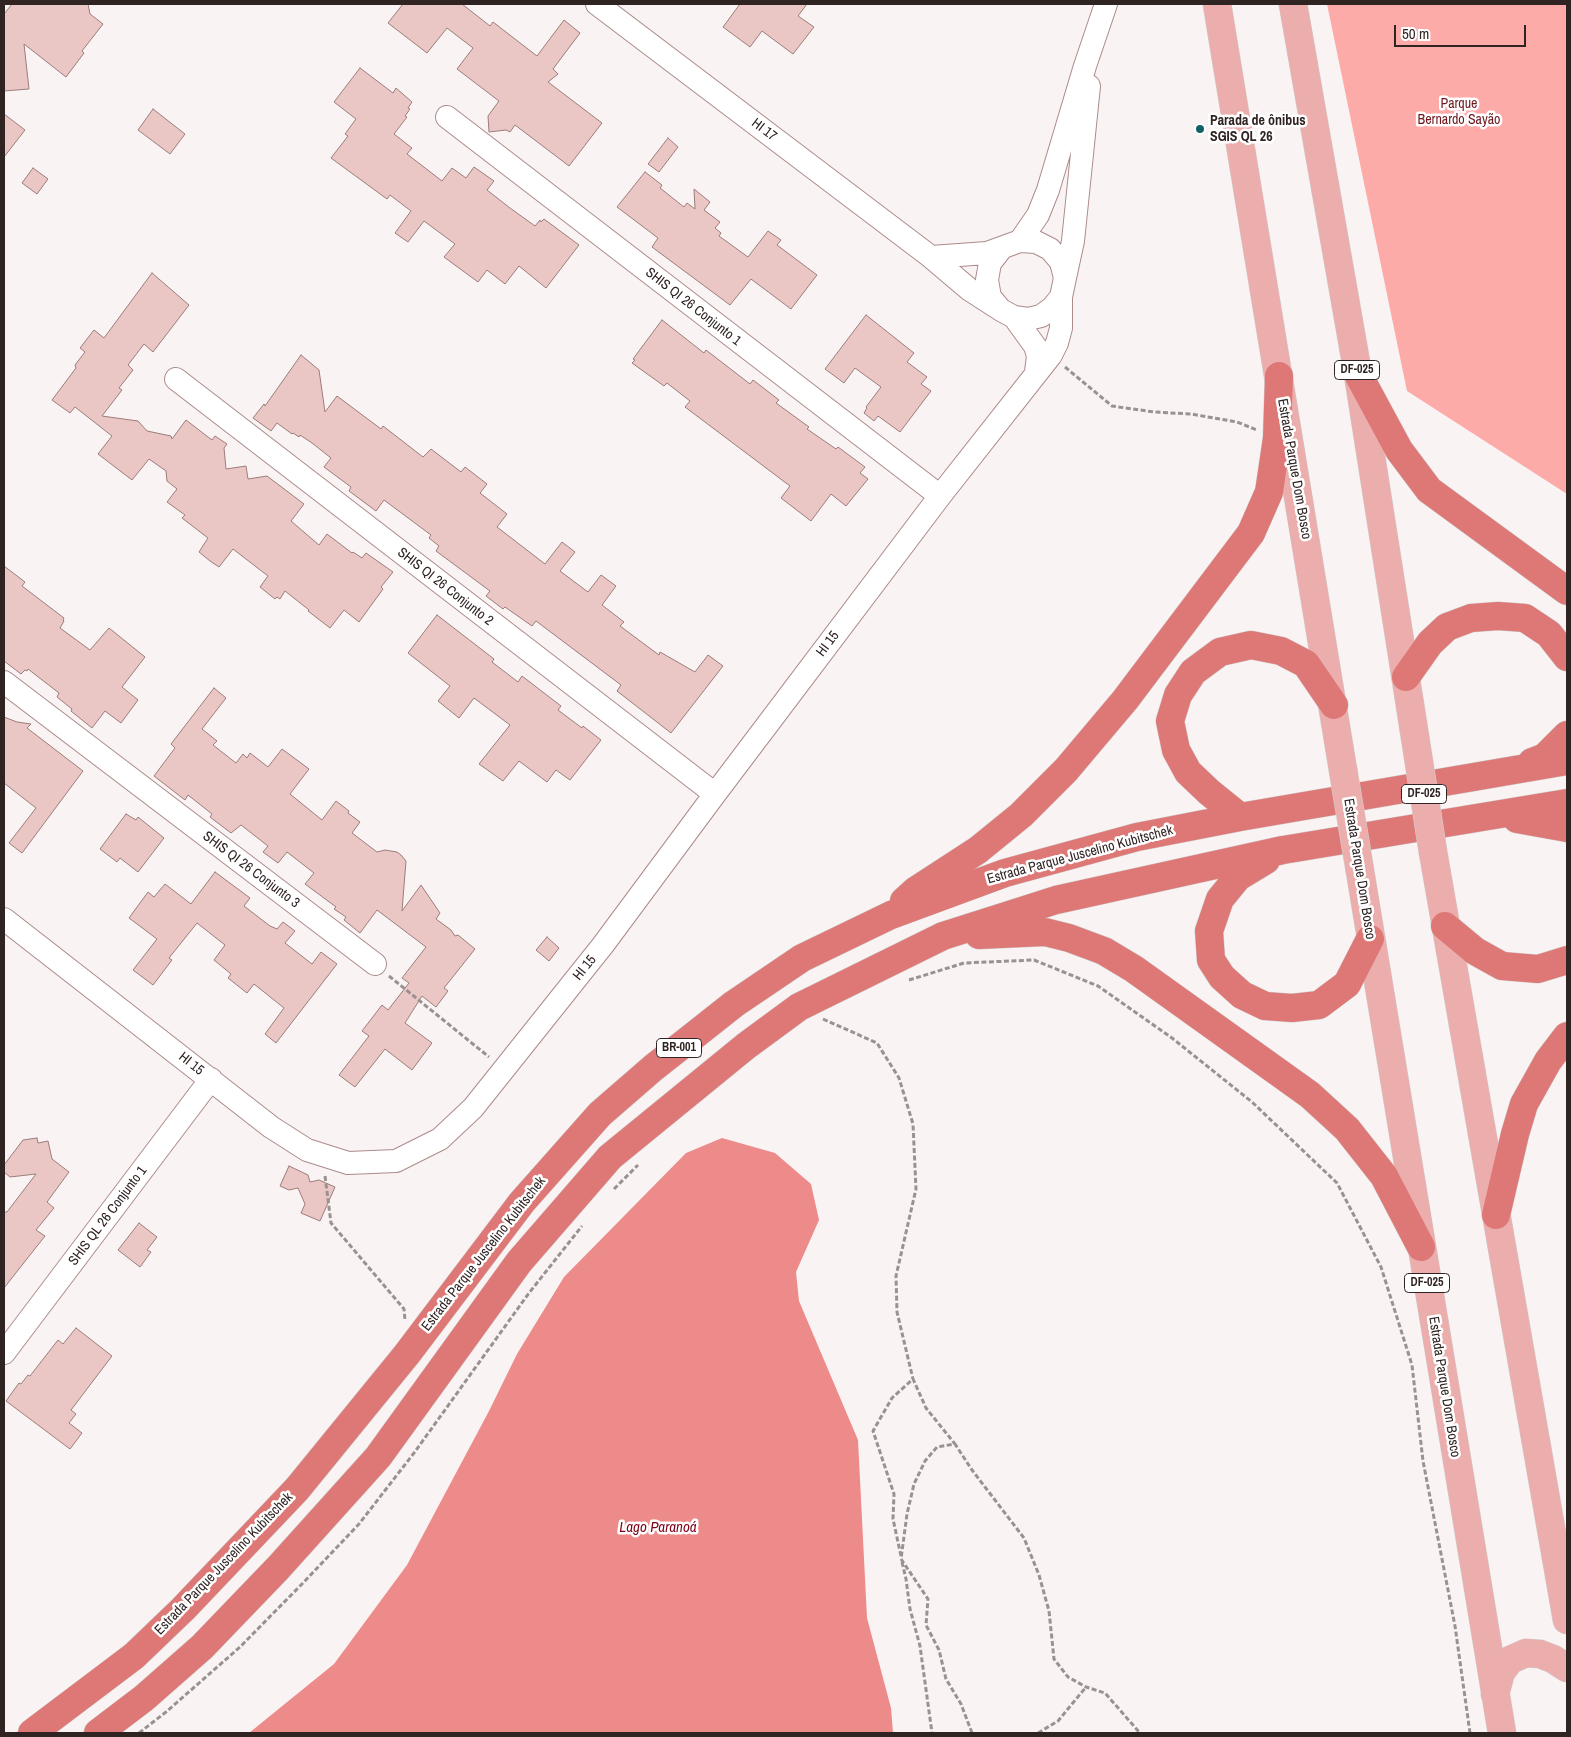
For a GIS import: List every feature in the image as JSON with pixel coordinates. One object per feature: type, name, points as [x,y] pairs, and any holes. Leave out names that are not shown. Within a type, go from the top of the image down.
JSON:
[{"type":"highway","points":[[1358,374],[1399,450],[1429,490],[1567,591]]},
{"type":"highway","points":[[891,915],[915,891],[978,850],[1021,815],[1066,770],[1125,700],[1251,533],[1269,492],[1277,438],[1279,376]]},
{"type":"highway","points":[[1406,677],[1430,643],[1447,628],[1471,618],[1498,616],[1525,618],[1549,634],[1567,657]]},
{"type":"highway","points":[[1240,817],[1188,772],[1176,750],[1170,721],[1178,695],[1193,672],[1220,652],[1228,650],[1251,645],[1281,651],[1306,664],[1334,705]]},
{"type":"highway","points":[[1501,772],[1545,757],[1567,735]]},
{"type":"highway","name":"Estrada Parque Juscelino Kubitschek","points":[[32,1733],[134,1656],[183,1609],[297,1489],[407,1354],[522,1202],[600,1114],[653,1068],[734,1004],[794,963],[891,915],[1005,873],[1137,837],[1240,817],[1567,761]]},
{"type":"highway","name":"BR-001","points":[[98,1733],[144,1698],[202,1647],[278,1568],[378,1457],[519,1262],[610,1157],[746,1046],[799,1007],[943,936],[1056,900],[1283,850],[1567,803]]},
{"type":"highway","points":[[1496,816],[1567,828]]},
{"type":"highway","points":[[1283,850],[1238,877],[1220,899],[1209,931],[1211,960],[1222,977],[1242,995],[1265,1006],[1292,1008],[1319,1005],[1347,984],[1370,939]]},
{"type":"highway","points":[[1446,926],[1475,951],[1502,966],[1538,969],[1567,960]]},
{"type":"highway","points":[[943,936],[1045,932],[1104,951],[1134,969],[1310,1095],[1347,1129],[1384,1176],[1420,1246]]},
{"type":"highway","points":[[1496,1215],[1524,1104],[1548,1061],[1567,1036]]},
{"type":"main road","name":"Estrada Parque Dom Bosco","points":[[1216,4],[1334,705],[1420,1246],[1502,1733]]},
{"type":"main road","name":"DF-025","points":[[1293,4],[1358,374],[1433,852],[1567,1620]]},
{"type":"main road","points":[[1495,1694],[1501,1672],[1510,1660],[1526,1653],[1540,1654],[1553,1659],[1567,1668]]},
{"type":"street","name":"HI 17","points":[[597,4],[931,257],[970,290],[1008,313]]},
{"type":"street","points":[[1036,372],[1038,356],[1035,346],[1008,313],[990,297],[986,280],[990,263],[1038,215],[1048,190],[1085,66],[1106,4]]},
{"type":"street","points":[[1008,313],[1028,319],[1041,316],[1052,308],[1063,288],[1073,241],[1089,92],[1091,49]]},
{"type":"street","name":"SHIS QI 26 Conjunto 1","points":[[447,117],[940,496]]},
{"type":"street","points":[[931,257],[971,256],[1010,245],[1036,242],[1050,250],[1061,262],[1063,288]]},
{"type":"street","name":"HI 15","points":[[4,919],[271,1127],[307,1150],[348,1163],[396,1161],[440,1140],[473,1108],[603,946],[940,496],[1051,355],[1061,328],[1063,288]]},
{"type":"street","name":"SHIS QI 26 Conjunto 2","points":[[176,380],[715,794]]},
{"type":"street","name":"SHIS QI 26 Conjunto 3","points":[[4,682],[375,964]]},
{"type":"street","name":"SHIS QL 26 Conjunto 1","points":[[4,1353],[211,1079]]},
{"type":"path","points":[[1051,355],[1112,406],[1154,412],[1191,414],[1237,422],[1277,438]]},
{"type":"path","points":[[903,981],[964,963],[1034,960],[1098,986],[1172,1038],[1252,1102],[1337,1183],[1381,1267],[1412,1365],[1423,1461],[1455,1626],[1470,1733]]},
{"type":"path","points":[[375,964],[496,1062]]},
{"type":"path","points":[[830,1015],[822,1020],[877,1043],[899,1078],[913,1124],[916,1189],[896,1276],[897,1312],[913,1379],[926,1408],[1024,1538],[1039,1575],[1049,1611],[1054,1660],[1068,1677],[1086,1687],[1105,1693],[1140,1733]]},
{"type":"path","points":[[348,1163],[324,1173],[331,1223],[404,1310],[407,1354]]},
{"type":"path","points":[[608,1195],[640,1163]]},
{"type":"path","points":[[139,1733],[166,1712],[240,1647],[359,1524],[414,1453],[529,1293],[584,1224]]},
{"type":"path","points":[[913,1379],[892,1398],[873,1431],[894,1494],[892,1519],[906,1579],[910,1609],[920,1646],[932,1733]]},
{"type":"path","points":[[955,1444],[937,1446],[925,1461],[914,1484],[907,1514],[901,1559],[928,1599],[926,1625],[939,1650],[946,1678],[961,1704],[972,1733]]},
{"type":"path","points":[[1038,1733],[1058,1721],[1086,1687]]},
{"type":"green space","name":"Parque Bernardo Sayão","points":[[1327,4],[1567,4],[1567,494],[1407,391]]},
{"type":"water","name":"Lago Paranoá","points":[[722,1138],[775,1153],[811,1184],[819,1220],[796,1272],[799,1301],[858,1440],[867,1618],[891,1708],[893,1733],[249,1733],[334,1664],[407,1565],[489,1411],[517,1354],[564,1277],[686,1153]]},
{"type":"building","points":[[12,4],[88,4],[90,14],[103,24],[82,51],[84,53],[66,77],[24,44],[29,89],[4,91],[4,14]]},
{"type":"building","points":[[403,4],[462,4],[490,26],[493,22],[537,56],[564,20],[580,33],[553,69],[558,74],[548,82],[602,123],[569,166],[515,125],[510,132],[506,130],[489,132],[488,116],[499,101],[457,69],[473,48],[447,28],[427,53],[388,23]]},
{"type":"building","points":[[740,4],[807,4],[798,16],[814,27],[793,54],[762,31],[750,47],[723,27]]},
{"type":"building","points":[[360,68],[393,93],[396,88],[412,102],[405,116],[407,117],[394,134],[412,148],[407,154],[442,181],[452,168],[466,178],[474,167],[494,181],[487,190],[510,208],[535,226],[540,220],[541,222],[544,219],[579,245],[546,288],[519,266],[505,284],[487,270],[478,282],[444,257],[455,244],[424,221],[408,242],[395,233],[411,211],[390,195],[387,199],[331,158],[348,136],[345,134],[356,119],[334,102]]},
{"type":"building","points":[[153,109],[185,134],[170,154],[138,130]]},
{"type":"building","points":[[4,114],[25,130],[4,157]]},
{"type":"building","points":[[668,138],[678,147],[659,172],[648,164]]},
{"type":"building","points":[[33,168],[48,179],[37,194],[22,183]]},
{"type":"building","points":[[645,172],[662,185],[660,188],[684,207],[687,203],[695,209],[694,189],[710,202],[704,210],[720,222],[715,228],[721,233],[719,236],[748,257],[768,231],[781,240],[777,245],[817,275],[791,309],[751,279],[730,305],[652,247],[658,238],[617,207]]},
{"type":"building","points":[[152,273],[189,305],[153,352],[144,344],[128,365],[133,370],[119,388],[122,390],[102,416],[138,421],[147,431],[171,436],[172,439],[186,420],[212,440],[215,436],[227,444],[224,448],[226,469],[246,466],[248,479],[267,476],[304,504],[291,521],[319,545],[327,534],[352,553],[362,558],[366,553],[393,572],[359,622],[344,610],[330,628],[285,591],[280,599],[277,597],[275,599],[260,587],[268,576],[233,549],[219,567],[210,561],[199,552],[208,538],[182,518],[185,515],[167,502],[177,489],[167,481],[166,471],[149,459],[132,480],[98,454],[112,436],[75,407],[70,413],[52,400],[76,368],[75,365],[85,352],[80,348],[94,330],[104,338]]},
{"type":"building","points":[[866,315],[914,353],[907,362],[927,377],[921,384],[931,391],[900,432],[878,416],[874,421],[864,413],[866,407],[881,387],[855,368],[844,383],[825,369]]},
{"type":"building","points":[[662,320],[704,353],[706,350],[750,384],[753,380],[779,400],[776,403],[809,427],[807,429],[836,449],[838,447],[865,467],[860,473],[868,479],[846,506],[831,494],[811,521],[781,498],[790,486],[685,407],[690,401],[667,383],[664,386],[632,363]]},
{"type":"building","points":[[301,355],[319,370],[325,412],[337,396],[381,429],[383,426],[423,457],[431,449],[461,472],[465,467],[487,484],[480,493],[507,514],[497,527],[545,564],[562,542],[575,552],[560,571],[588,592],[601,575],[616,586],[602,605],[624,622],[620,626],[659,655],[660,652],[695,672],[708,655],[723,666],[671,733],[617,691],[621,685],[536,621],[532,626],[505,607],[503,609],[486,596],[490,591],[436,551],[439,546],[429,538],[431,535],[384,500],[376,511],[349,491],[351,487],[324,467],[331,458],[312,443],[300,435],[299,437],[292,434],[277,423],[271,431],[253,418],[264,404],[265,406]]},
{"type":"building","points":[[4,566],[25,582],[22,586],[64,618],[60,628],[90,650],[109,628],[145,657],[122,687],[138,700],[121,723],[105,711],[92,728],[57,697],[59,693],[28,669],[21,674],[4,661]]},
{"type":"building","points":[[437,615],[494,659],[492,662],[518,682],[522,676],[561,706],[558,710],[601,740],[570,780],[556,770],[547,782],[519,761],[503,781],[479,764],[510,725],[474,698],[459,718],[438,701],[450,686],[408,653]]},
{"type":"building","points":[[214,688],[226,698],[202,729],[217,741],[213,745],[236,763],[243,754],[247,758],[250,753],[268,767],[282,749],[309,769],[290,794],[322,820],[336,801],[349,811],[348,813],[360,822],[352,833],[377,852],[385,850],[397,852],[406,861],[402,911],[421,885],[440,913],[436,919],[451,930],[455,936],[458,935],[475,949],[444,988],[448,991],[436,1007],[422,996],[405,1023],[432,1043],[412,1070],[385,1049],[355,1087],[339,1075],[369,1036],[362,1031],[382,1005],[388,1010],[409,983],[402,978],[426,947],[377,910],[360,933],[344,920],[346,917],[334,909],[336,907],[305,884],[314,873],[287,852],[278,863],[263,852],[268,846],[241,825],[231,833],[210,817],[212,814],[188,795],[185,800],[154,776],[175,748],[171,744]]},
{"type":"building","points":[[4,717],[17,722],[31,724],[27,728],[83,771],[22,853],[9,843],[36,808],[4,783]]},
{"type":"building","points":[[126,814],[136,820],[138,817],[164,838],[138,872],[120,858],[117,862],[100,849]]},
{"type":"building","points":[[215,872],[250,898],[244,906],[270,926],[277,929],[283,922],[295,931],[285,943],[312,964],[321,952],[337,964],[276,1043],[265,1034],[284,1008],[254,984],[247,993],[228,978],[231,974],[214,960],[225,945],[197,923],[169,958],[172,960],[153,985],[133,970],[157,939],[129,918],[148,892],[154,897],[165,884],[191,904]]},
{"type":"building","points":[[547,937],[559,948],[549,961],[536,950]]},
{"type":"building","points":[[37,1138],[38,1143],[48,1141],[52,1159],[69,1172],[47,1202],[54,1208],[36,1230],[45,1236],[4,1288],[4,1212],[7,1212],[36,1174],[10,1177],[4,1172],[4,1165],[23,1140]]},
{"type":"building","points":[[289,1166],[308,1175],[310,1182],[319,1180],[335,1187],[320,1221],[301,1213],[305,1204],[298,1188],[289,1190],[280,1186]]},
{"type":"building","points":[[139,1223],[157,1237],[147,1250],[151,1252],[140,1267],[118,1250]]},
{"type":"building","points":[[76,1328],[112,1356],[71,1410],[76,1414],[69,1423],[82,1433],[70,1449],[6,1401],[19,1383],[21,1384],[28,1375],[30,1376],[58,1340],[63,1344]]},
{"type":"place","name":"Parada de ônibus SGIS QL 26","points":[[1200,129]]}]
